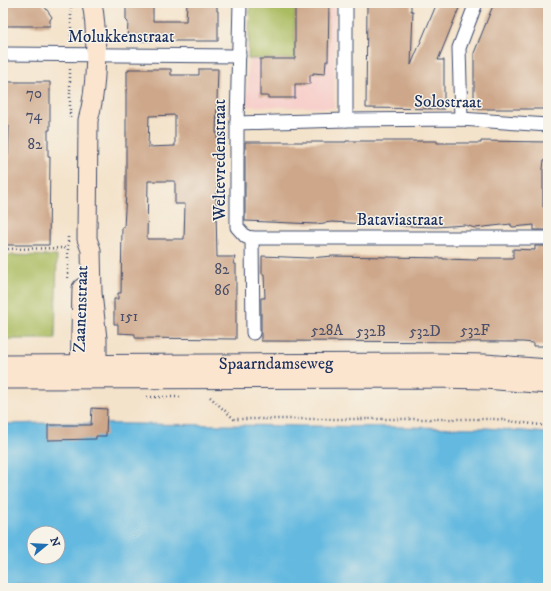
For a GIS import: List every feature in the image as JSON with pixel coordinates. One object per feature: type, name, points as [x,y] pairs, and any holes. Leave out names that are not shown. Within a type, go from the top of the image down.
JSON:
[{"type":"main road","name":"Zaanenstraat","points":[[85,3],[82,37],[88,55],[92,108],[88,120],[87,239],[91,250],[92,293],[97,338],[88,372]]},
{"type":"main road","name":"Zaanenstraat","points":[[88,55],[95,38],[92,3]]},
{"type":"main road","name":"Spaarndamseweg","points":[[3,379],[88,372],[435,363],[486,364],[548,369]]},
{"type":"main road","name":"Spaarndamseweg","points":[[3,365],[88,372],[485,379],[548,384]]},
{"type":"street","name":"Weltevredenstraat","points":[[240,3],[237,123],[237,227],[246,237],[252,238]]},
{"type":"street","points":[[346,3],[346,120]]},
{"type":"street","points":[[461,119],[459,48],[476,3]]},
{"type":"street","name":"Molukkenstraat","points":[[3,54],[239,56]]},
{"type":"street","name":"Solostraat","points":[[237,123],[461,119],[548,125]]},
{"type":"street","points":[[252,238],[253,333]]},
{"type":"street","name":"Bataviastraat","points":[[252,238],[548,238]]},
{"type":"path","points":[[3,252],[3,248],[68,248]]},
{"type":"path","points":[[210,396],[234,419],[496,419],[548,426]]},
{"type":"shaded area","points":[[250,3],[335,3],[334,108],[247,106]]},
{"type":"green space","points":[[250,3],[295,3],[295,59],[248,59]]},
{"type":"green space","points":[[3,255],[57,256],[55,339],[3,339]]},
{"type":"water","points":[[47,423],[487,428],[548,433],[548,588],[3,588],[3,424]]},
{"type":"building","points":[[3,3],[42,3],[52,17],[50,20],[50,26],[3,26]]},
{"type":"building","points":[[126,3],[153,3],[153,21],[186,21],[187,3],[217,3],[218,41],[127,41],[128,22],[126,20]]},
{"type":"building","points":[[295,3],[329,3],[328,61],[326,61],[325,74],[313,73],[313,75],[310,75],[310,84],[295,84],[295,98],[268,98],[268,96],[260,96],[260,59],[295,59]]},
{"type":"building","points":[[367,3],[411,3],[411,11],[413,11],[411,65],[437,3],[461,3],[438,60],[444,60],[444,109],[366,108]]},
{"type":"building","points":[[494,3],[548,3],[548,109],[474,109],[474,53]]},
{"type":"building","points":[[129,69],[171,69],[171,75],[199,75],[199,69],[218,69],[216,133],[217,257],[235,257],[233,264],[236,264],[236,339],[135,338],[135,334],[118,333],[118,324],[114,324],[114,299],[118,299],[118,293],[121,293],[122,227],[124,227],[126,192],[126,89],[127,71],[129,71]],"holes":[[[175,115],[175,146],[148,147],[149,116]],[[148,181],[175,181],[175,204],[185,204],[184,239],[147,239]]]},
{"type":"building","points":[[3,82],[50,82],[50,130],[48,130],[48,157],[50,157],[49,245],[4,245],[3,155],[8,155],[9,126],[7,126],[6,115],[3,115]]},
{"type":"building","points":[[437,141],[437,143],[481,143],[481,141],[548,142],[548,160],[544,160],[543,169],[543,207],[548,207],[548,230],[534,230],[534,225],[513,227],[511,224],[475,228],[465,225],[436,227],[408,226],[381,221],[383,225],[332,222],[316,224],[245,221],[245,142]]},
{"type":"building","points":[[535,246],[548,246],[548,346],[533,346],[533,343],[523,342],[261,341],[261,298],[265,298],[264,274],[262,274],[262,256],[309,258],[333,256],[443,258],[477,260],[478,258],[513,258],[513,249],[535,250]]},
{"type":"building","points":[[92,408],[107,409],[106,436],[96,436],[96,439],[48,440],[48,425],[91,425]]}]
